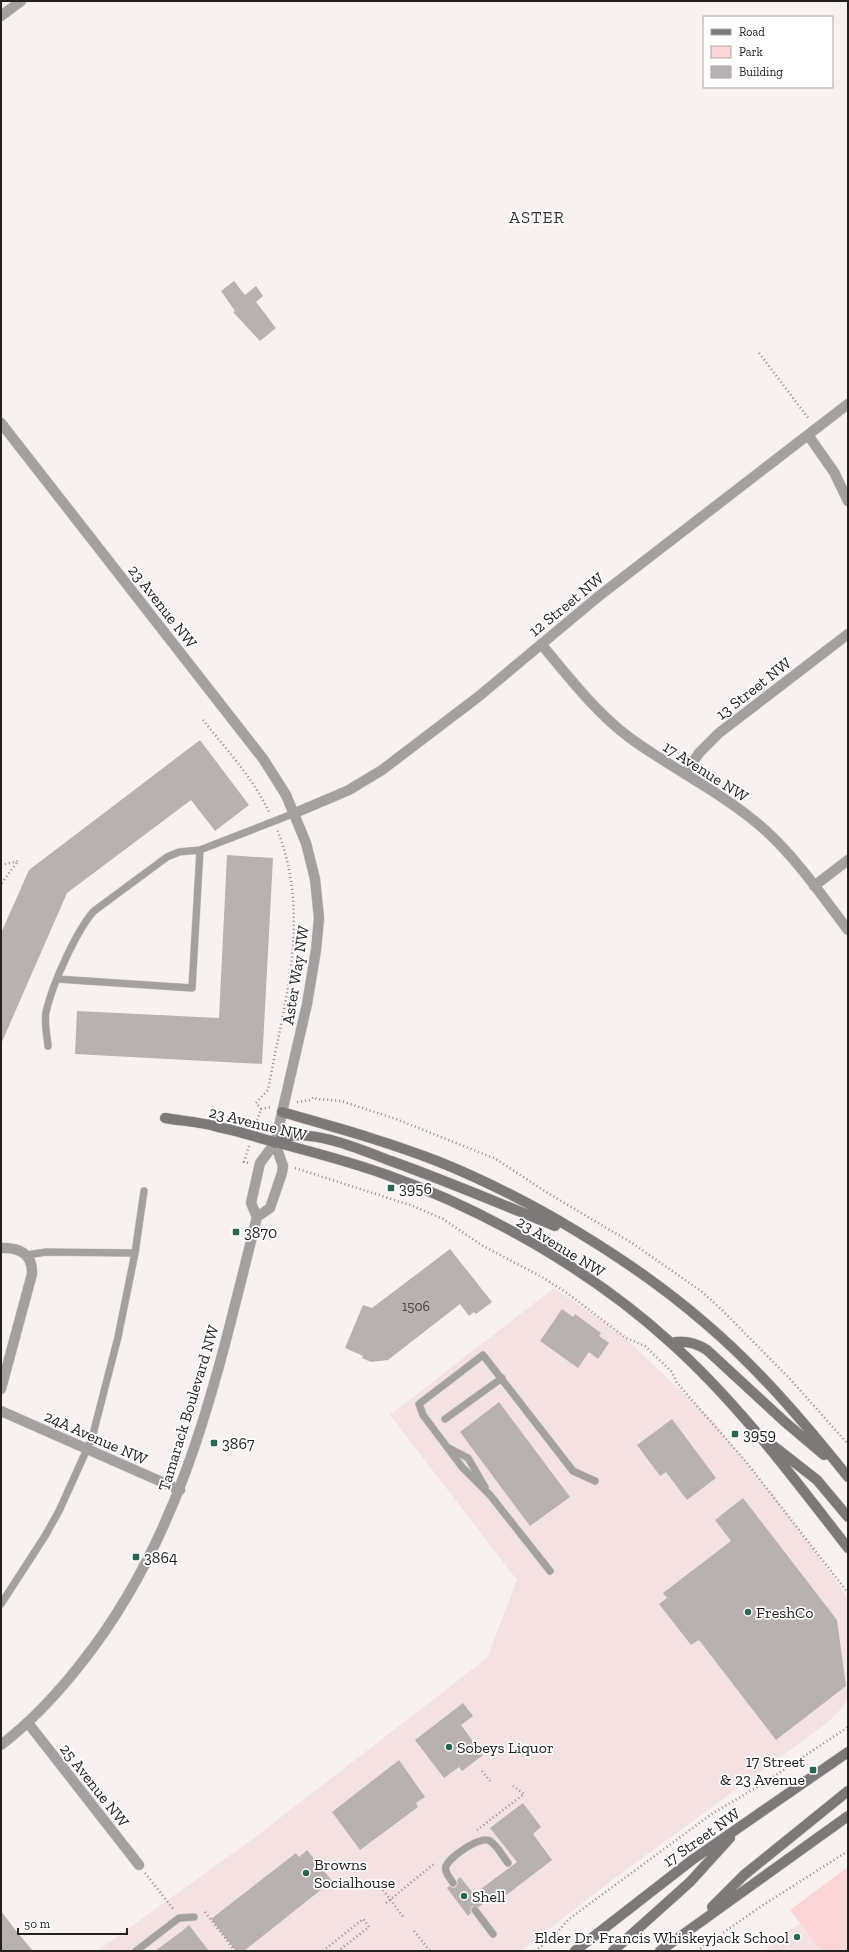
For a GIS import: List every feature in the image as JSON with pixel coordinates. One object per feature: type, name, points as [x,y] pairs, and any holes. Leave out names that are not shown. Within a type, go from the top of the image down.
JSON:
[{"type":"main road","name":"23 Avenue NW","points":[[282,1112],[379,1139],[437,1161],[486,1182],[591,1241],[630,1266],[705,1323],[781,1396],[848,1477]]},
{"type":"main road","name":"23 Avenue NW","points":[[165,1118],[217,1126],[275,1143],[350,1162],[387,1174],[429,1191],[485,1218],[533,1244],[635,1312],[671,1343],[759,1434],[848,1548]]},
{"type":"main road","points":[[275,1143],[288,1136],[314,1136],[358,1148],[440,1179],[591,1241]]},
{"type":"main road","points":[[671,1343],[689,1342],[699,1345],[707,1350],[785,1422],[841,1469]]},
{"type":"main road","points":[[759,1434],[807,1471],[848,1517]]},
{"type":"main road","name":"17 Street NW","points":[[575,1951],[647,1894],[739,1827],[848,1752]]},
{"type":"main road","points":[[692,1928],[744,1875],[848,1791]]},
{"type":"main road","points":[[660,1951],[848,1816]]},
{"type":"main road","points":[[613,1951],[690,1882],[739,1827]]},
{"type":"street","points":[[1,16],[21,1]]},
{"type":"street","name":"12 Street NW","points":[[295,813],[349,790],[382,770],[478,696],[598,596],[848,404]]},
{"type":"street","name":"23 Avenue NW","points":[[1,423],[264,760],[286,795],[295,813]]},
{"type":"street","points":[[808,435],[834,472],[848,501]]},
{"type":"street","name":"13 Street NW","points":[[685,774],[699,753],[719,733],[848,634]]},
{"type":"street","name":"17 Avenue NW","points":[[541,644],[591,702],[615,725],[649,751],[740,811],[764,830],[788,854],[848,930]]},
{"type":"street","name":"Aster Way NW","points":[[275,1143],[307,1004],[319,929],[318,900],[315,879],[306,843],[295,813]]},
{"type":"street","points":[[814,886],[848,860]]},
{"type":"street","points":[[258,1217],[251,1203],[260,1163],[275,1143]]},
{"type":"street","name":"Tamarack Boulevard NW","points":[[1,1745],[28,1723],[69,1679],[110,1625],[148,1562],[180,1490],[194,1450],[212,1390],[258,1217],[270,1208],[282,1173],[283,1166],[275,1143]]},
{"type":"street","points":[[1,1248],[16,1248],[27,1255],[32,1266],[32,1274],[1,1389]]},
{"type":"street","name":"24A Avenue NW","points":[[1,1412],[180,1490]]},
{"type":"street","name":"25 Avenue NW","points":[[28,1723],[139,1865]]},
{"type":"lane","points":[[48,1046],[46,1013],[57,979],[85,921],[94,911],[167,857],[179,852],[200,850],[295,813]]},
{"type":"lane","points":[[57,979],[192,988],[200,850]]},
{"type":"lane","points":[[1,1604],[60,1511],[88,1450],[118,1337],[135,1253],[144,1191]]},
{"type":"lane","points":[[27,1255],[46,1252],[135,1253]]},
{"type":"lane","points":[[490,1495],[462,1468],[422,1415],[419,1404],[483,1355],[573,1470],[595,1481]]},
{"type":"lane","points":[[445,1419],[502,1378]]},
{"type":"lane","points":[[446,1447],[468,1458],[490,1495],[550,1571]]},
{"type":"lane","points":[[453,1883],[446,1872],[446,1867],[450,1861],[476,1841],[491,1841],[508,1863]]},
{"type":"lane","points":[[475,1910],[493,1934]]},
{"type":"lane","points":[[136,1951],[179,1918],[194,1917]]},
{"type":"path","points":[[759,353],[809,419]]},
{"type":"path","points":[[203,720],[261,796],[279,834],[293,888],[295,912],[294,942],[268,1090],[256,1103],[261,1110]]},
{"type":"path","points":[[1,865],[18,861],[1,884]]},
{"type":"path","points":[[310,1100],[314,1097],[317,1099],[341,1102],[366,1109],[432,1132],[496,1159],[546,1192],[632,1243],[701,1291],[722,1310],[790,1379],[848,1444]]},
{"type":"path","points":[[299,1168],[413,1206],[443,1219],[483,1246],[542,1277],[567,1293],[626,1338],[645,1346],[672,1372],[681,1388],[746,1463],[848,1593]]},
{"type":"path","points":[[535,1951],[552,1938],[569,1919],[713,1813],[761,1785],[848,1727]]},
{"type":"path","points":[[482,1771],[490,1781]]},
{"type":"path","points":[[697,1951],[743,1918],[848,1851]]},
{"type":"path","points":[[139,1865],[175,1912]]},
{"type":"path","points":[[383,1890],[404,1918]]},
{"type":"path","points":[[205,1912],[235,1951]]},
{"type":"path","points":[[323,1951],[364,1919],[369,1927],[338,1951]]},
{"type":"path","points":[[414,1931],[430,1951]]},
{"type":"shaded area","points":[[554,1288],[623,1336],[714,1422],[781,1505],[826,1567],[848,1599],[848,1699],[827,1723],[607,1884],[521,1951],[97,1951],[250,1841],[487,1658],[517,1580],[390,1415]]},
{"type":"shaded area","name":"Elder Dr. Francis Whiskeyjack School","points":[[800,1923],[821,1951],[764,1951]]},
{"type":"green space","points":[[848,1867],[848,1951],[821,1951],[790,1910]]},
{"type":"building","points":[[234,281],[245,295],[256,286],[263,296],[256,302],[276,328],[260,341],[233,312],[235,311],[221,291]]},
{"type":"building","points":[[200,740],[249,805],[215,831],[191,800],[67,893],[1,1044],[1,933],[29,870]]},
{"type":"building","points":[[227,855],[273,858],[262,1064],[75,1054],[77,1011],[219,1018]]},
{"type":"building","points":[[450,1249],[492,1302],[476,1314],[474,1312],[469,1316],[460,1304],[388,1360],[371,1362],[362,1358],[363,1356],[345,1348],[363,1305],[372,1308]]},
{"type":"building","points":[[562,1309],[573,1317],[575,1314],[601,1333],[599,1336],[609,1343],[598,1359],[589,1352],[578,1368],[540,1341]]},
{"type":"building","points":[[499,1402],[570,1497],[530,1526],[460,1432]]},
{"type":"building","points":[[672,1419],[716,1478],[687,1500],[666,1472],[660,1476],[637,1445]]},
{"type":"building","name":"FreshCo","points":[[743,1498],[837,1620],[846,1686],[776,1740],[699,1640],[691,1645],[659,1604],[667,1598],[663,1593],[731,1541],[715,1520]]},
{"type":"building","name":"Sobeys Liquor","points":[[463,1703],[473,1716],[461,1725],[483,1755],[462,1771],[459,1767],[444,1778],[415,1740]]},
{"type":"building","points":[[399,1760],[425,1797],[416,1803],[418,1807],[360,1850],[332,1812]]},
{"type":"building","points":[[523,1803],[541,1827],[533,1834],[552,1860],[501,1899],[496,1893],[479,1907],[472,1906],[470,1910],[471,1913],[468,1916],[447,1888],[449,1886],[453,1888],[456,1887],[458,1883],[457,1880],[460,1877],[474,1894],[517,1862],[490,1828]]},
{"type":"building","points":[[307,1850],[332,1881],[244,1951],[236,1951],[211,1919],[296,1853],[299,1857]]},
{"type":"building","points":[[1,1911],[17,1932],[33,1951],[1,1951]]},
{"type":"building","points":[[189,1925],[209,1951],[155,1951],[182,1931]]},
{"type":"place","name":"3956","points":[[391,1188]]},
{"type":"place","name":"3870","points":[[236,1232]]},
{"type":"place","name":"3959","points":[[735,1434]]},
{"type":"place","name":"3867","points":[[214,1443]]},
{"type":"place","name":"3864","points":[[136,1557]]},
{"type":"place","name":"FreshCo","points":[[748,1612]]},
{"type":"place","name":"Sobeys Liquor","points":[[449,1747]]},
{"type":"place","name":"17 Street & 23 Avenue","points":[[813,1770]]},
{"type":"place","name":"Browns Socialhouse","points":[[306,1873]]},
{"type":"place","name":"Shell","points":[[464,1896]]},
{"type":"place","name":"Elder Dr. Francis Whiskeyjack School","points":[[797,1937]]},
{"type":"district","name":"ASTER","points":[[537,217]]}]
